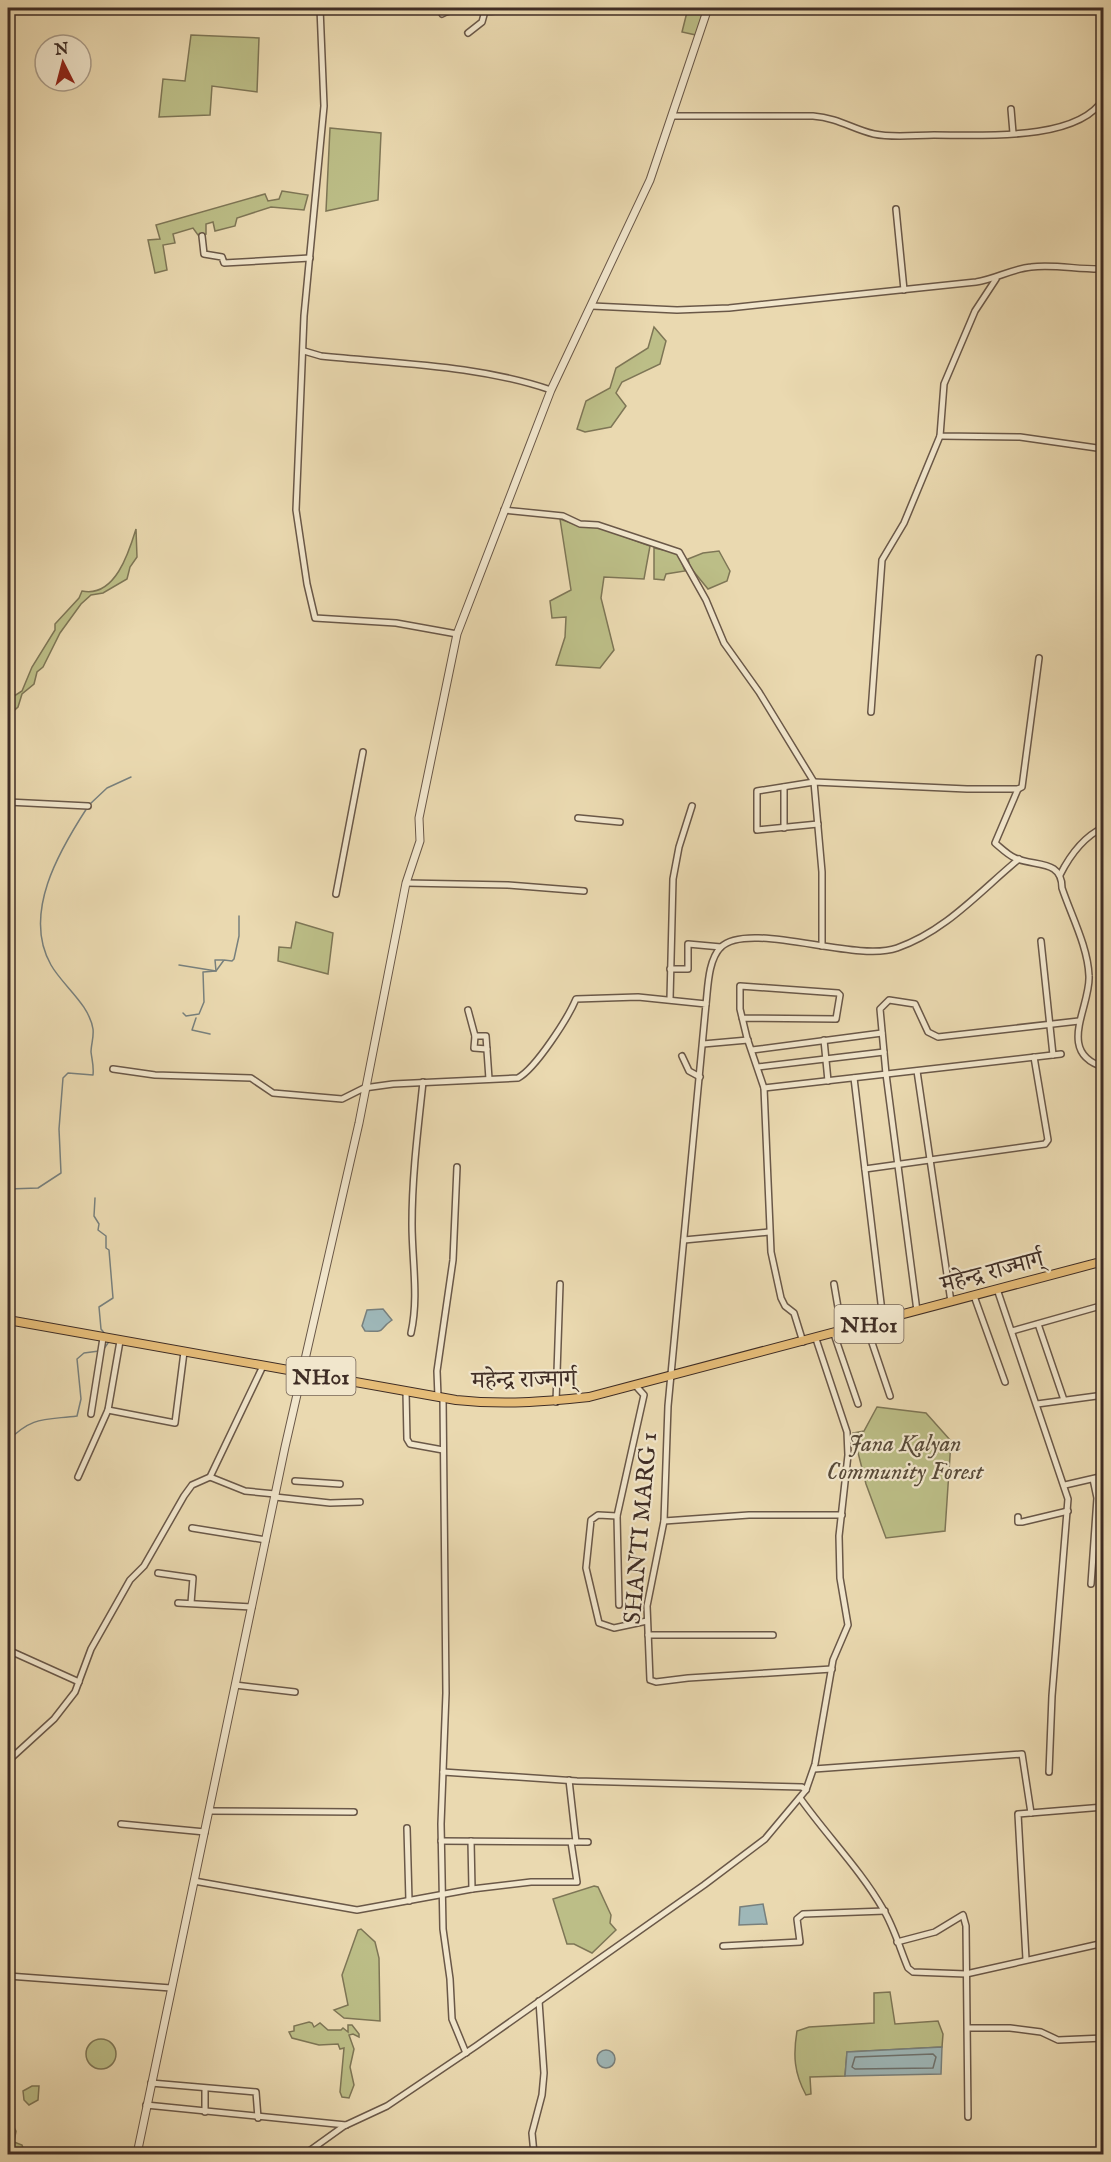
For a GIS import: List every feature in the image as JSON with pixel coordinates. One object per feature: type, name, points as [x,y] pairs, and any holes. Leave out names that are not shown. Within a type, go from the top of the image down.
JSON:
[{"type":"highway","name":"महेन्द्र राज्मार्ग्","points":[[8,1320],[440,1397],[488,1403],[556,1402],[589,1397],[816,1339],[1104,1261]]},
{"type":"street","points":[[320,8],[324,106],[304,316],[296,510],[306,584],[315,618],[404,624],[457,634]]},
{"type":"street","points":[[441,14],[449,10],[485,11],[504,8]]},
{"type":"street","points":[[137,2154],[275,1496],[359,1123],[364,1088],[406,883],[420,841],[419,818],[457,634],[551,390],[651,180],[708,8]]},
{"type":"street","points":[[468,33],[482,22],[485,11]]},
{"type":"street","points":[[674,116],[831,117],[882,135],[1014,133],[1056,127],[1079,119],[1098,108],[1104,98]]},
{"type":"street","points":[[1011,109],[1014,133]]},
{"type":"street","points":[[896,209],[904,290]]},
{"type":"street","points":[[202,236],[204,254],[222,257],[224,263],[310,258]]},
{"type":"street","points":[[871,712],[882,560],[904,523],[940,436],[944,384],[975,310],[1001,274],[1030,267],[1104,269]]},
{"type":"street","points":[[592,306],[660,310],[729,308],[996,279]]},
{"type":"street","points":[[304,351],[321,356],[482,372],[521,380],[551,390]]},
{"type":"street","points":[[940,436],[1020,437],[1104,449]]},
{"type":"street","points":[[504,510],[563,516],[580,524],[598,525],[679,552],[706,600],[724,643],[759,692],[814,782],[822,872],[822,946]]},
{"type":"street","points":[[1040,658],[1032,728],[1027,736],[1022,787],[1018,789],[995,843],[1019,859],[1054,867],[1060,875],[1090,978],[1079,1021],[1078,1043],[1084,1056],[1092,1064],[1104,1067]]},
{"type":"street","points":[[336,894],[363,752]]},
{"type":"street","points":[[818,824],[757,830],[757,791],[814,782],[1018,789]]},
{"type":"street","points":[[784,787],[784,828]]},
{"type":"street","points":[[8,801],[88,806]]},
{"type":"street","points":[[670,999],[673,879],[679,847],[692,806]]},
{"type":"street","points":[[578,818],[620,822]]},
{"type":"street","points":[[1060,875],[1069,857],[1093,832],[1104,828]]},
{"type":"street","points":[[670,969],[687,969],[688,944],[721,947],[752,937],[873,952],[896,949],[949,920],[1019,859]]},
{"type":"street","points":[[406,883],[508,885],[584,891]]},
{"type":"street","points":[[1041,941],[1053,1055]]},
{"type":"street","name":"SHANTI MARG 1","points":[[721,947],[708,980],[671,1376],[664,1521],[649,1598],[647,1621],[652,1682],[832,1669]]},
{"type":"street","points":[[742,1018],[836,1019],[840,995],[838,993],[740,986],[742,1018],[765,1088],[769,1232],[781,1298],[785,1306],[794,1313],[803,1342]]},
{"type":"street","points":[[113,1069],[155,1075],[251,1078],[273,1093],[342,1099],[364,1088],[423,1082],[518,1078],[532,1068],[570,1013],[576,999],[638,996],[706,1004]]},
{"type":"street","points":[[918,1312],[886,1074],[880,1009],[889,1000],[915,1004],[928,1032],[938,1037],[1079,1021]]},
{"type":"street","points":[[468,1010],[475,1036],[474,1048],[487,1049]]},
{"type":"street","points":[[752,1050],[882,1033]]},
{"type":"street","points":[[475,1036],[486,1036],[489,1079]]},
{"type":"street","points":[[703,1044],[748,1040]]},
{"type":"street","points":[[824,1040],[828,1081]]},
{"type":"street","points":[[758,1067],[884,1052]]},
{"type":"street","points":[[765,1088],[1061,1054]]},
{"type":"street","points":[[682,1056],[689,1071],[700,1077]]},
{"type":"street","points":[[865,1169],[1047,1143],[1034,1057]]},
{"type":"street","points":[[917,1071],[932,1160],[951,1302]]},
{"type":"street","points":[[854,1078],[884,1320]]},
{"type":"street","points":[[411,1333],[416,1310],[412,1224],[414,1165],[423,1082]]},
{"type":"street","points":[[457,1167],[453,1260],[437,1371],[443,1450],[446,1693],[441,1841],[443,1929],[450,1979],[449,2003],[452,2019],[466,2053]]},
{"type":"street","points":[[684,1240],[769,1232]]},
{"type":"street","points":[[556,1402],[560,1284]]},
{"type":"street","points":[[834,1284],[838,1332],[858,1404]]},
{"type":"street","points":[[997,1289],[1065,1485],[1068,1511],[1055,1654],[1049,1772]]},
{"type":"street","points":[[974,1296],[1005,1382]]},
{"type":"street","points":[[1012,1330],[1104,1305]]},
{"type":"street","points":[[1038,1324],[1064,1400]]},
{"type":"street","points":[[866,1325],[890,1396]]},
{"type":"street","points":[[91,1414],[103,1338]]},
{"type":"street","points":[[305,2154],[346,2125],[387,2106],[466,2053],[757,1845],[806,1790],[814,1769],[832,1669],[848,1624],[840,1578],[839,1536],[848,1455],[847,1432],[816,1339]]},
{"type":"street","points":[[78,1477],[108,1410],[120,1341]]},
{"type":"street","points":[[108,1410],[175,1423],[183,1352]]},
{"type":"street","points":[[8,1761],[54,1719],[75,1692],[91,1649],[130,1580],[144,1566],[192,1485],[210,1477],[263,1366]]},
{"type":"street","points":[[619,1605],[616,1516],[644,1395],[635,1385]]},
{"type":"street","points":[[406,1391],[406,1439],[410,1444],[443,1450]]},
{"type":"street","points":[[1037,1404],[1104,1395]]},
{"type":"street","points":[[1065,1485],[1104,1476]]},
{"type":"street","points":[[210,1477],[245,1491],[330,1503],[360,1502]]},
{"type":"street","points":[[1091,1584],[1097,1498],[1093,1479]]},
{"type":"street","points":[[295,1482],[340,1484]]},
{"type":"street","points":[[1018,1517],[1018,1522],[1022,1522],[1068,1511]]},
{"type":"street","points":[[616,1516],[598,1515],[593,1516],[591,1520],[586,1568],[599,1623],[614,1628],[647,1621]]},
{"type":"street","points":[[664,1521],[749,1515],[842,1515]]},
{"type":"street","points":[[192,1528],[266,1540]]},
{"type":"street","points":[[158,1573],[193,1578],[191,1603]]},
{"type":"street","points":[[178,1603],[252,1607]]},
{"type":"street","points":[[648,1635],[773,1635]]},
{"type":"street","points":[[8,1650],[79,1682]]},
{"type":"street","points":[[236,1685],[295,1692]]},
{"type":"street","points":[[814,1769],[1022,1754],[1031,1813]]},
{"type":"street","points":[[443,1772],[569,1780],[802,1786],[806,1790]]},
{"type":"street","points":[[194,1881],[357,1910],[472,1889],[531,1882],[577,1882],[569,1780]]},
{"type":"street","points":[[800,1798],[828,1838],[864,1879],[885,1911],[908,1968],[913,1972],[966,1974],[1104,1943]]},
{"type":"street","points":[[1026,1959],[1017,1817],[1021,1813],[1104,1807]]},
{"type":"street","points":[[209,1811],[354,1812]]},
{"type":"street","points":[[121,1824],[205,1832]]},
{"type":"street","points":[[407,1828],[409,1901]]},
{"type":"street","points":[[441,1841],[588,1842]]},
{"type":"street","points":[[471,1841],[472,1889]]},
{"type":"street","points":[[723,1946],[800,1942],[797,1919],[803,1914],[885,1911]]},
{"type":"street","points":[[897,1942],[935,1932],[963,1915],[966,1926],[968,2117]]},
{"type":"street","points":[[8,1976],[171,1988]]},
{"type":"street","points":[[534,2154],[532,2133],[542,2095],[544,2073],[539,2001]]},
{"type":"street","points":[[968,2028],[1031,2031],[1058,2040],[1104,2038]]},
{"type":"street","points":[[151,2083],[257,2093],[258,2118]]},
{"type":"street","points":[[205,2089],[205,2112]]},
{"type":"street","points":[[146,2105],[346,2125]]},
{"type":"green space","points":[[688,8],[704,8],[696,35],[682,32]]},
{"type":"green space","points":[[191,35],[259,38],[257,92],[212,86],[210,115],[159,117],[163,79],[185,81]]},
{"type":"green space","points":[[330,128],[381,133],[378,200],[326,211]]},
{"type":"green space","points":[[282,191],[308,195],[304,210],[271,207],[237,218],[235,226],[215,231],[213,222],[206,224],[206,234],[198,235],[193,228],[173,234],[175,243],[163,245],[167,270],[155,273],[148,240],[160,239],[156,225],[265,194],[268,201],[279,199]]},
{"type":"green space","points":[[654,327],[666,341],[660,364],[622,382],[616,393],[626,406],[611,427],[585,432],[577,429],[586,401],[610,388],[616,368],[648,348]]},
{"type":"green space","points":[[560,519],[579,526],[598,527],[650,546],[644,579],[604,577],[601,598],[614,650],[600,668],[556,665],[565,637],[566,617],[552,618],[550,601],[571,590]]},
{"type":"green space","points":[[136,529],[137,557],[130,567],[127,579],[103,593],[91,595],[81,604],[60,633],[43,667],[37,672],[34,684],[22,694],[18,707],[8,716],[11,698],[22,691],[32,667],[55,630],[55,624],[79,598],[82,591],[103,588],[112,581],[125,561]]},
{"type":"green space","points":[[654,548],[678,553],[685,571],[666,574],[664,580],[654,579]]},
{"type":"green space","points":[[719,551],[730,571],[727,581],[708,589],[690,567],[688,559],[703,553]]},
{"type":"green space","points":[[296,922],[333,933],[328,974],[278,961],[279,947],[291,948]]},
{"type":"green space","name":"Jana Kalyan Community Forest","points":[[877,1407],[926,1413],[951,1441],[945,1531],[886,1538],[866,1484],[853,1433],[864,1431]]},
{"type":"green space","points":[[594,1886],[598,1887],[611,1915],[610,1923],[616,1930],[592,1953],[574,1944],[567,1944],[553,1899]]},
{"type":"green space","points":[[361,1929],[375,1942],[379,1958],[380,2021],[344,2018],[334,2010],[348,2005],[342,1975],[358,1930]]},
{"type":"green space","points":[[890,1992],[895,2024],[938,2021],[943,2034],[942,2047],[847,2052],[845,2076],[810,2077],[811,2094],[806,2095],[796,2064],[797,2031],[809,2027],[874,2023],[874,1993]]},
{"type":"green space","points":[[309,2022],[314,2027],[320,2023],[328,2030],[343,2028],[348,2032],[348,2025],[352,2025],[359,2034],[359,2037],[349,2035],[354,2049],[350,2067],[354,2085],[349,2098],[342,2097],[340,2092],[344,2048],[340,2049],[338,2044],[319,2045],[292,2038],[289,2032],[294,2031],[294,2026]]},
{"type":"green space","points":[[101,2039],[112,2043],[116,2054],[112,2065],[101,2069],[90,2065],[86,2054],[90,2043]]},
{"type":"green space","points":[[32,2086],[39,2086],[38,2100],[29,2105],[24,2100],[23,2091]]},
{"type":"green space","points":[[8,2116],[16,2131],[14,2142],[22,2145],[25,2154],[8,2154]]},
{"type":"water","points":[[383,1309],[392,1320],[380,1331],[365,1331],[362,1326],[367,1310]]},
{"type":"water","points":[[763,1904],[767,1924],[739,1925],[740,1907]]},
{"type":"water","points":[[942,2047],[941,2074],[845,2076],[847,2052]]},
{"type":"water","points":[[606,2050],[612,2053],[615,2059],[612,2065],[606,2068],[600,2065],[597,2059],[600,2053]]},
{"type":"waterway","points":[[90,804],[107,788],[131,777]]},
{"type":"waterway","points":[[8,1189],[38,1188],[61,1173],[59,1129],[63,1078],[68,1073],[93,1075],[91,1020],[81,1003],[51,965],[43,945],[40,925],[42,904],[56,863],[87,808]]},
{"type":"waterway","points":[[183,1013],[186,1016],[199,1014],[204,1002],[203,972],[216,971],[224,960],[234,959],[239,936],[239,916]]},
{"type":"waterway","points":[[179,965],[216,971],[215,960],[223,960]]},
{"type":"waterway","points":[[196,1018],[192,1030],[210,1034]]},
{"type":"waterway","points":[[95,1198],[94,1216],[99,1224],[98,1230],[106,1236],[106,1248],[109,1250],[113,1298],[99,1307],[101,1329],[105,1334]]},
{"type":"waterway","points":[[103,1350],[108,1343]]},
{"type":"waterway","points":[[8,1441],[32,1423],[77,1416],[81,1399],[77,1359],[84,1353],[99,1351]]}]
